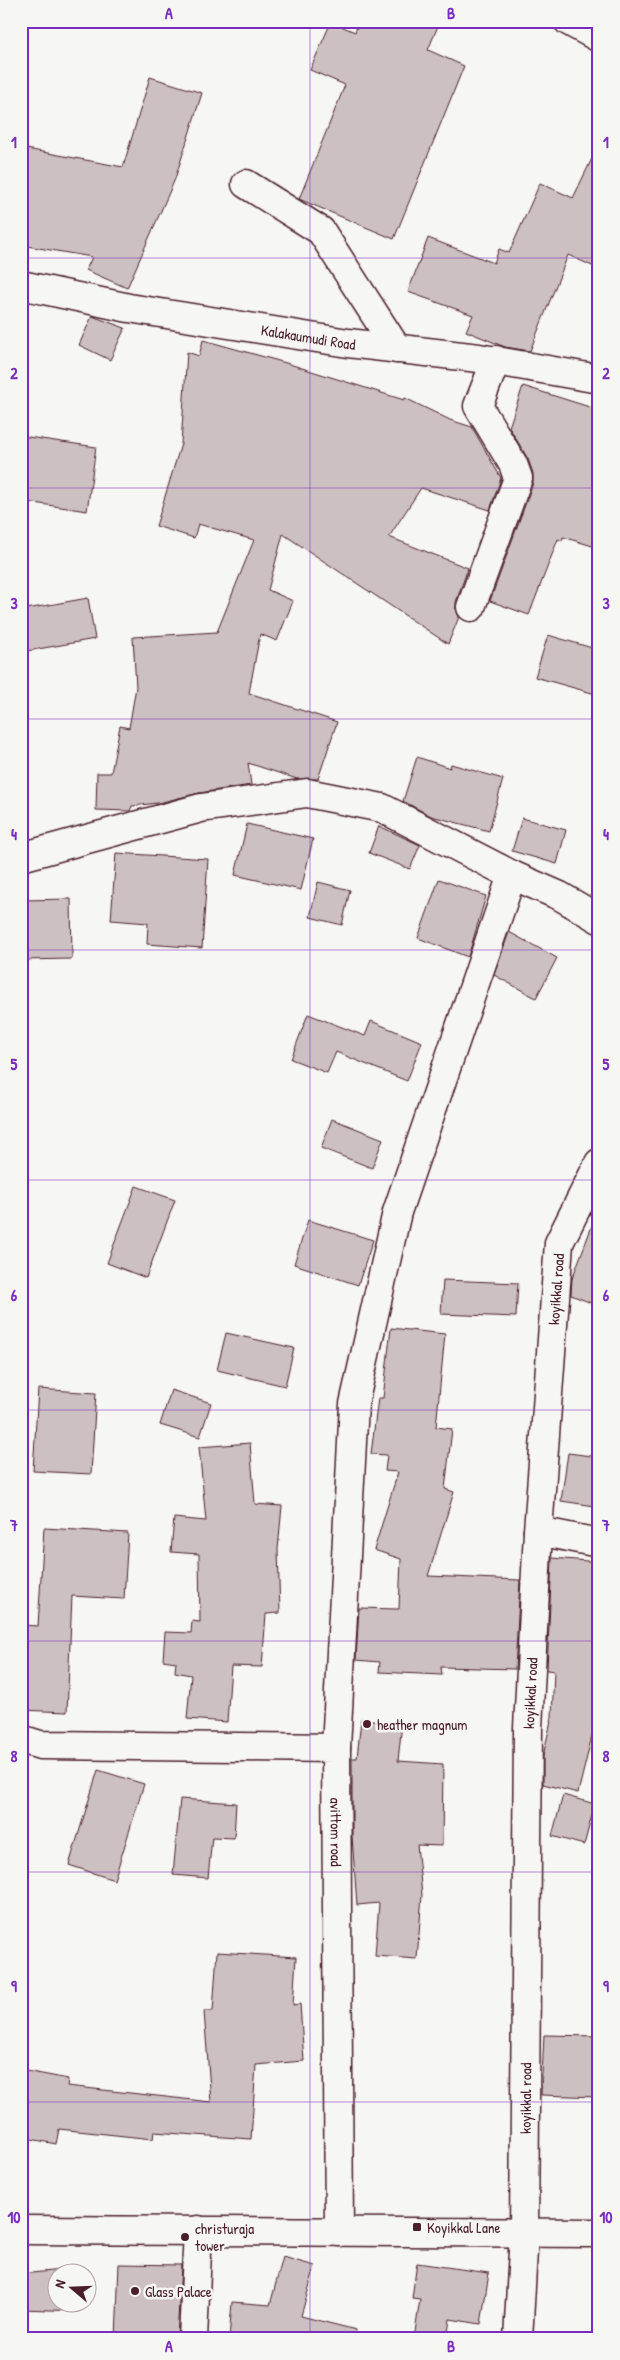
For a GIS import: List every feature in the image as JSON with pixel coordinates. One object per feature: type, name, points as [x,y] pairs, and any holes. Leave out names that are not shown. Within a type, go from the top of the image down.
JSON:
[{"type":"street","points":[[568,21],[599,38]]},
{"type":"street","points":[[246,184],[322,231],[397,349]]},
{"type":"street","name":"Kalakaumudi Road","points":[[21,286],[138,310],[348,343],[496,360],[599,379]]},
{"type":"street","points":[[470,607],[518,478],[513,464],[478,406],[496,360]]},
{"type":"street","points":[[21,857],[201,808],[307,793],[382,808],[512,875],[560,896],[599,919]]},
{"type":"street","name":"avittom road","points":[[339,2232],[336,1748],[356,1394],[397,1212],[512,875]]},
{"type":"street","name":"koyikkal road","points":[[518,2339],[524,2233],[528,1728],[538,1531],[559,1243],[599,1163]]},
{"type":"street","points":[[538,1531],[599,1542]]},
{"type":"street","points":[[21,1739],[40,1745],[336,1748]]},
{"type":"street","points":[[21,2230],[599,2233]]},
{"type":"street","points":[[193,2339],[198,2230]]},
{"type":"building","points":[[359,21],[440,21],[428,50],[464,66],[394,239],[299,199],[345,85],[310,70],[331,22],[355,32]]},
{"type":"building","points":[[150,77],[202,93],[175,179],[127,288],[86,270],[92,257],[21,245],[21,148],[123,167]]},
{"type":"building","points":[[599,144],[599,269],[568,255],[530,351],[505,347],[466,331],[473,315],[408,292],[428,238],[494,263],[499,249],[509,253],[540,183],[573,198]]},
{"type":"building","points":[[92,316],[125,328],[110,360],[79,345]]},
{"type":"building","points":[[203,340],[286,363],[404,400],[405,398],[450,420],[472,427],[501,478],[490,510],[421,488],[389,537],[468,568],[456,602],[459,617],[448,644],[283,534],[268,590],[293,601],[277,641],[260,634],[249,693],[337,722],[318,779],[297,779],[248,763],[251,785],[199,793],[158,803],[132,806],[130,811],[96,810],[97,773],[111,773],[120,726],[129,728],[136,687],[133,637],[217,632],[254,540],[198,524],[194,538],[156,526],[181,444],[187,352],[199,356]]},
{"type":"building","points":[[523,386],[599,410],[599,548],[563,537],[562,541],[558,539],[529,615],[490,601],[533,483],[533,473],[528,459],[509,427]]},
{"type":"building","points":[[21,436],[96,447],[87,511],[21,501]]},
{"type":"building","points":[[88,598],[95,639],[21,652],[21,610]]},
{"type":"building","points":[[548,635],[599,650],[599,695],[535,677]]},
{"type":"building","points":[[417,757],[450,768],[451,764],[503,779],[489,831],[431,816],[403,801]]},
{"type":"building","points":[[522,818],[566,830],[557,864],[512,851]]},
{"type":"building","points":[[247,824],[313,839],[301,890],[235,875]]},
{"type":"building","points":[[379,826],[420,845],[410,869],[369,853]]},
{"type":"building","points":[[116,853],[208,859],[202,948],[147,944],[148,923],[111,920]]},
{"type":"building","points":[[439,879],[486,896],[468,957],[418,938]]},
{"type":"building","points":[[318,882],[350,890],[342,925],[310,917]]},
{"type":"building","points":[[71,899],[72,959],[21,960],[21,900]]},
{"type":"building","points":[[509,932],[557,958],[536,998],[494,975]]},
{"type":"building","points":[[308,1014],[365,1036],[371,1021],[422,1042],[407,1081],[336,1052],[327,1073],[291,1059]]},
{"type":"building","points":[[332,1119],[383,1139],[372,1168],[321,1148]]},
{"type":"building","points":[[136,1186],[175,1200],[146,1278],[107,1263]]},
{"type":"building","points":[[596,1215],[599,1215],[599,1306],[571,1295],[572,1279]]},
{"type":"building","points":[[308,1220],[373,1240],[358,1285],[294,1264]]},
{"type":"building","points":[[443,1280],[518,1283],[516,1317],[441,1314]]},
{"type":"building","points":[[391,1328],[445,1334],[436,1427],[452,1429],[445,1489],[454,1492],[428,1576],[520,1580],[515,1669],[441,1667],[442,1675],[379,1672],[380,1662],[356,1660],[359,1608],[399,1609],[401,1559],[374,1550],[398,1472],[385,1471],[387,1455],[371,1454],[378,1398],[383,1398]]},
{"type":"building","points":[[226,1333],[294,1348],[285,1386],[217,1370]]},
{"type":"building","points":[[38,1389],[96,1393],[91,1474],[33,1471]]},
{"type":"building","points":[[171,1390],[211,1403],[200,1437],[160,1425]]},
{"type":"building","points":[[250,1443],[255,1504],[282,1506],[278,1549],[280,1613],[266,1614],[262,1667],[231,1666],[227,1722],[187,1719],[191,1675],[175,1672],[176,1662],[163,1660],[165,1632],[191,1633],[192,1621],[200,1622],[199,1554],[171,1552],[174,1518],[206,1521],[199,1447]]},
{"type":"building","points":[[568,1453],[599,1457],[599,1481],[595,1506],[561,1501]]},
{"type":"building","points":[[44,1528],[128,1533],[124,1599],[72,1596],[67,1712],[21,1710],[22,1625],[38,1626]]},
{"type":"building","points":[[552,1558],[599,1562],[599,1609],[595,1650],[599,1650],[599,1708],[578,1793],[543,1784],[543,1756],[552,1717],[554,1671],[547,1670]]},
{"type":"building","points":[[361,1719],[402,1723],[398,1761],[443,1764],[442,1846],[417,1845],[422,1895],[417,1959],[375,1956],[379,1903],[357,1905],[352,1836],[352,1758],[357,1758]]},
{"type":"building","points":[[98,1770],[144,1784],[114,1880],[69,1865]]},
{"type":"building","points":[[563,1795],[595,1804],[584,1845],[552,1836]]},
{"type":"building","points":[[180,1799],[236,1803],[234,1838],[212,1837],[208,1878],[173,1875]]},
{"type":"building","points":[[217,1952],[296,1957],[293,2005],[300,2004],[304,2061],[256,2065],[251,2139],[154,2132],[153,2139],[59,2129],[56,2144],[21,2137],[21,2070],[68,2079],[67,2086],[211,2102],[204,2011],[213,2011]]},
{"type":"building","points":[[544,2035],[599,2036],[599,2097],[541,2095]]},
{"type":"building","points":[[283,2257],[315,2266],[301,2316],[356,2330],[355,2339],[229,2339],[232,2302],[270,2305]]},
{"type":"building","points":[[417,2263],[489,2273],[481,2324],[450,2319],[447,2339],[414,2339],[420,2299],[412,2298]]},
{"type":"building","points":[[119,2264],[181,2265],[177,2339],[116,2339]]},
{"type":"building","points":[[48,2271],[48,2310],[21,2309],[21,2274]]},
{"type":"place","name":"heather magnum","points":[[367,1724]]},
{"type":"place","name":"Koyikkal Lane","points":[[417,2227]]},
{"type":"place","name":"christuraja tower","points":[[185,2237]]},
{"type":"place","name":"Glass Palace","points":[[135,2291]]}]
